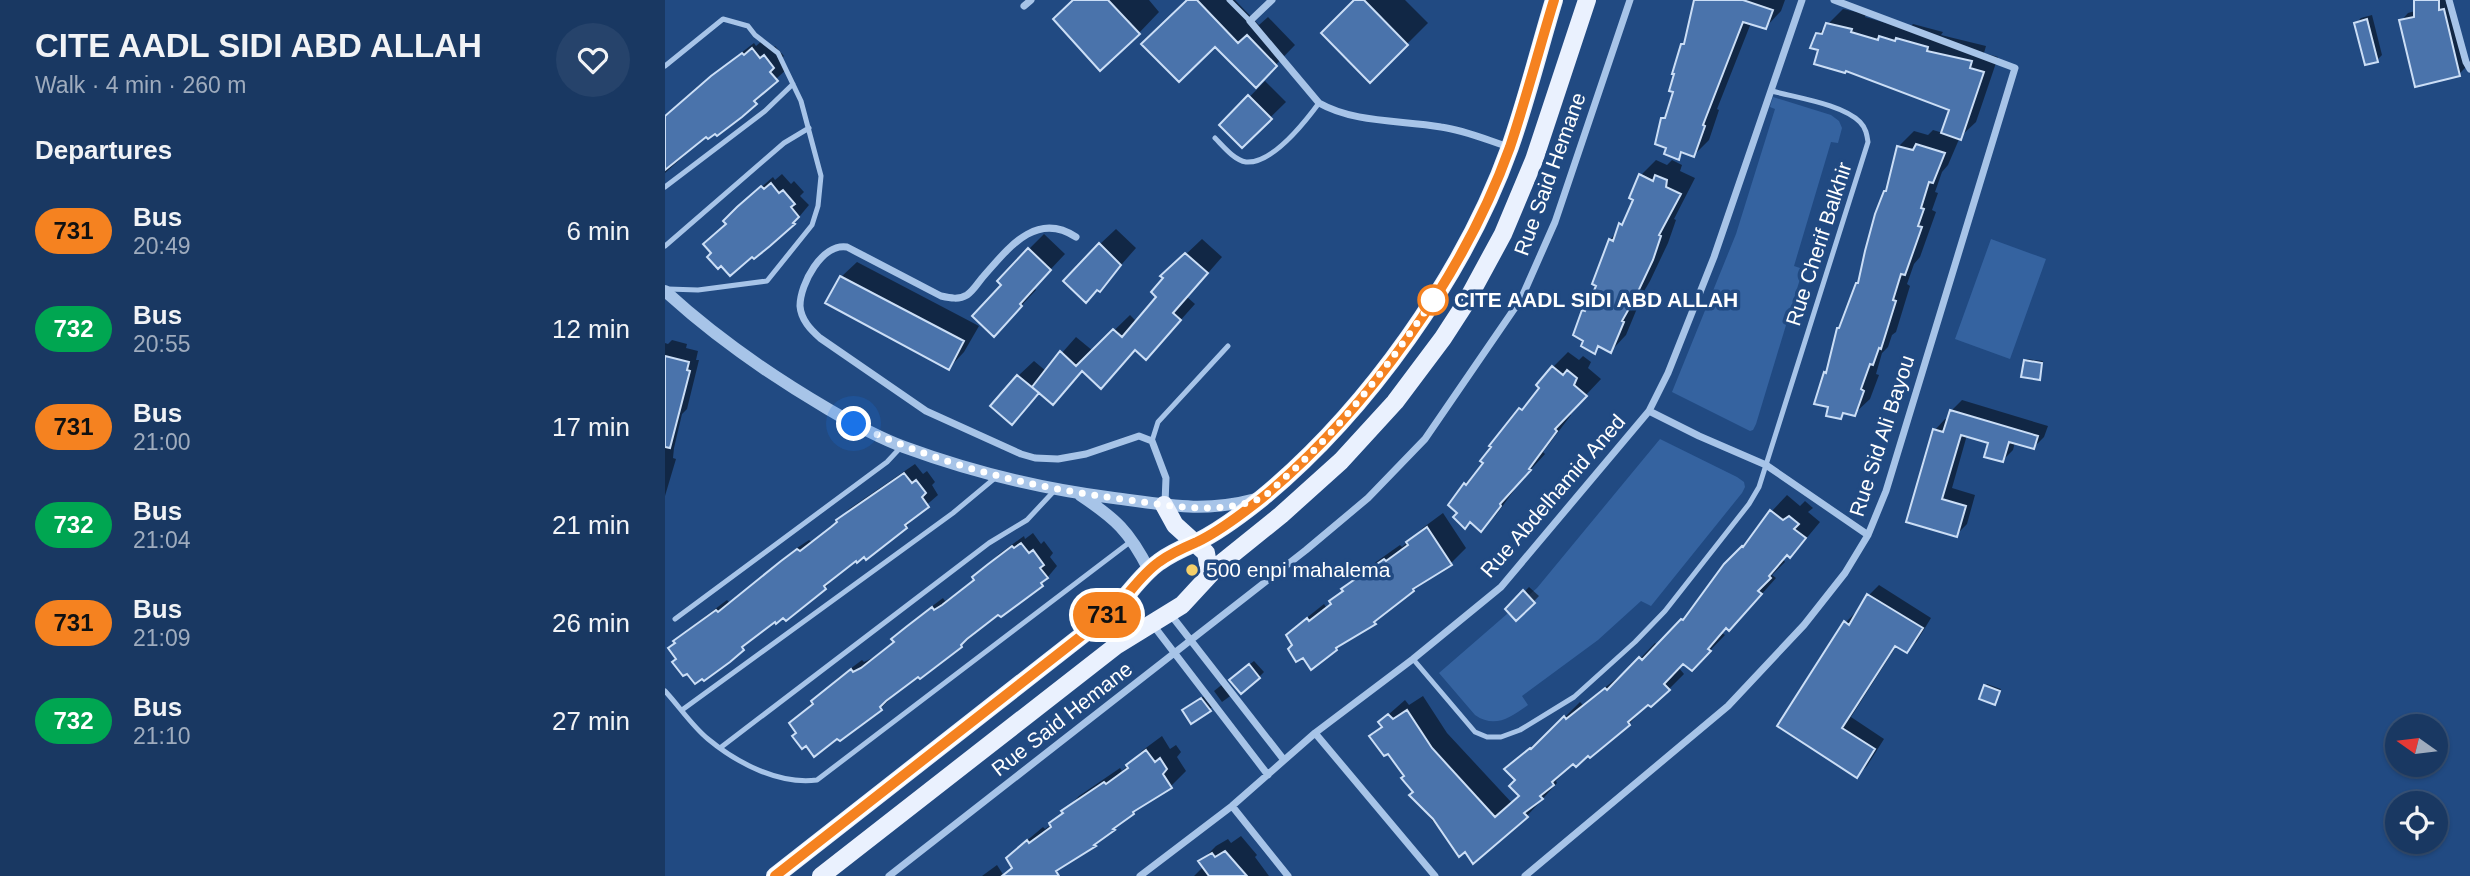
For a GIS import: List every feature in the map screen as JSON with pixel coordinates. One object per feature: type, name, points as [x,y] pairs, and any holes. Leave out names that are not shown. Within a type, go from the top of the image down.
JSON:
[{"type":"main road","points":[[775,876],[1108,615],[1149,569],[1173,552],[1217,531],[1262,498],[1347,414],[1411,334],[1458,257],[1509,148],[1554,0]]},
{"type":"main road","points":[[821,876],[1107,654],[1171,614],[1193,595],[1227,558],[1321,480],[1395,402],[1443,338],[1485,270],[1508,222],[1534,160],[1587,0]]},
{"type":"main road","points":[[1509,148],[1534,160]]},
{"type":"main road","points":[[1164,505],[1175,525],[1206,553],[1210,575]]},
{"type":"main road","points":[[1123,598],[1125,614],[1134,626],[1147,627]]},
{"type":"street","points":[[1024,6],[1031,0]]},
{"type":"street","points":[[1272,0],[1250,21],[1319,103],[1332,110],[1368,118],[1444,127],[1509,148]]},
{"type":"street","name":"Rue Said Hemane","points":[[888,876],[1175,653],[1368,498],[1425,439],[1521,299],[1555,222],[1630,0]]},
{"type":"street","name":"Rue Abdelhamid Aned","points":[[1143,875],[1232,806],[1315,733],[1413,659],[1511,578],[1649,411],[1668,373],[1714,257],[1802,0]]},
{"type":"street","name":"Rue Sid Ali Bayou","points":[[1525,876],[1728,706],[1804,625],[1845,573],[1868,535],[1885,491],[2015,68],[1834,0]]},
{"type":"street","points":[[2449,0],[2470,69]]},
{"type":"street","points":[[1076,237],[1065,229],[1031,231],[1016,240],[967,295],[955,299],[941,296],[847,247],[839,246],[828,249],[819,259],[803,290],[800,307],[810,329],[821,338],[926,411],[1001,447],[1035,458],[1058,460],[1086,454],[1139,436],[1152,441],[1165,468],[1164,505]]},
{"type":"street","points":[[665,290],[734,347],[794,388],[854,424],[901,446],[998,476],[1077,493],[1164,505],[1216,508],[1262,498]]},
{"type":"street","points":[[1649,411],[1766,465],[1868,535]]},
{"type":"street","points":[[1077,493],[1117,521],[1133,540],[1149,569]]},
{"type":"street","points":[[1171,614],[1284,760]]},
{"type":"street","points":[[1147,627],[1175,653],[1268,775]]},
{"type":"street","points":[[1315,733],[1435,876]]},
{"type":"street","points":[[1232,806],[1288,876]]},
{"type":"lane","points":[[1229,0],[1250,21]]},
{"type":"lane","points":[[665,66],[723,19],[748,26],[778,53],[809,128],[821,176],[818,206],[812,225],[767,281],[698,290],[665,290]]},
{"type":"lane","points":[[665,187],[765,111],[793,84]]},
{"type":"lane","name":"Rue Cherif Balkhir","points":[[1413,659],[1475,732],[1487,737],[1501,737],[1520,730],[1574,698],[1635,642],[1665,611],[1749,504],[1759,487],[1868,142],[1867,133],[1861,123],[1847,114],[1772,91]]},
{"type":"lane","points":[[1215,138],[1234,156],[1245,162],[1260,160],[1307,120],[1319,103]]},
{"type":"lane","points":[[665,246],[784,143],[809,128]]},
{"type":"lane","points":[[1152,441],[1158,422],[1228,346]]},
{"type":"lane","points":[[675,619],[887,462],[901,446]]},
{"type":"lane","points":[[683,710],[953,513],[998,476]]},
{"type":"lane","points":[[720,748],[989,543],[1027,520],[1055,489]]},
{"type":"lane","points":[[665,691],[706,738],[720,748],[784,779],[802,782],[817,780],[1133,540]]},
{"type":"shaded area","points":[[1773,97],[1831,115],[1839,121],[1842,128],[1838,143],[1831,142],[1794,266],[1803,269],[1756,424],[1750,431],[1672,392],[1736,234],[1775,109],[1770,107]]},
{"type":"shaded area","points":[[1991,239],[2046,259],[2010,359],[1955,339]]},
{"type":"shaded area","points":[[1660,439],[1737,477],[1744,482],[1742,493],[1651,606],[1641,601],[1598,640],[1522,696],[1528,705],[1515,714],[1496,721],[1475,715],[1439,673],[1537,588]]},
{"type":"building","points":[[1073,0],[1108,0],[1140,34],[1100,71],[1053,19]]},
{"type":"building","points":[[1187,0],[1197,0],[1238,43],[1247,35],[1277,66],[1256,88],[1215,47],[1179,82],[1141,44]]},
{"type":"building","points":[[1354,0],[1364,0],[1408,45],[1370,83],[1321,33]]},
{"type":"building","points":[[1694,0],[1743,0],[1773,10],[1766,29],[1743,22],[1703,125],[1705,126],[1694,157],[1681,152],[1679,160],[1664,154],[1666,148],[1655,144],[1661,118],[1665,118],[1673,92],[1669,91],[1672,74],[1681,44],[1684,44]]},
{"type":"building","points":[[2414,0],[2439,0],[2439,10],[2444,9],[2460,76],[2415,87],[2399,20],[2414,17]]},
{"type":"building","points":[[2367,19],[2378,62],[2365,65],[2354,23]]},
{"type":"building","points":[[1826,23],[1852,29],[1851,32],[1878,40],[1879,36],[1895,41],[1896,38],[1928,47],[1927,51],[1972,61],[1970,68],[1984,72],[1961,140],[1941,133],[1949,110],[1846,71],[1845,73],[1814,64],[1818,50],[1810,48],[1816,33],[1822,34]]},
{"type":"building","points":[[752,48],[760,58],[764,55],[774,68],[770,72],[778,81],[754,101],[757,104],[742,117],[717,136],[715,134],[708,139],[706,137],[665,170],[665,116],[711,76]]},
{"type":"building","points":[[1248,95],[1272,119],[1242,148],[1219,125]]},
{"type":"building","points":[[1916,144],[1945,153],[1933,183],[1929,182],[1918,226],[1922,227],[1905,275],[1901,274],[1893,300],[1896,301],[1881,349],[1879,348],[1873,365],[1870,364],[1855,416],[1843,413],[1841,419],[1826,416],[1828,407],[1814,404],[1824,372],[1826,373],[1837,328],[1858,283],[1875,214],[1886,191],[1897,146],[1913,150]]},
{"type":"building","points":[[1639,174],[1653,181],[1655,175],[1667,180],[1666,187],[1681,194],[1659,235],[1661,236],[1653,260],[1622,321],[1624,322],[1611,353],[1598,346],[1595,354],[1581,346],[1583,341],[1573,335],[1582,310],[1585,311],[1596,286],[1592,284],[1609,239],[1613,241],[1619,223],[1622,225],[1633,200],[1629,198]]},
{"type":"building","points":[[771,183],[779,193],[783,190],[795,204],[791,207],[799,217],[793,223],[795,224],[770,246],[730,276],[721,266],[718,269],[707,257],[711,253],[703,244],[726,224],[723,221],[737,207],[761,186],[764,189]]},
{"type":"building","points":[[1099,243],[1121,265],[1100,292],[1097,290],[1086,303],[1063,281]]},
{"type":"building","points":[[1028,248],[1051,270],[994,337],[972,316],[1001,285],[997,281]]},
{"type":"building","points":[[1185,253],[1208,273],[1173,313],[1181,320],[1146,360],[1135,350],[1101,389],[1082,371],[1053,405],[1032,387],[1060,351],[1076,366],[1113,329],[1122,337],[1156,297],[1151,292],[1163,278],[1160,276]]},
{"type":"building","points":[[840,276],[964,341],[949,370],[825,303]]},
{"type":"building","points":[[665,356],[689,362],[687,370],[690,371],[670,448],[665,447]]},
{"type":"building","points":[[2024,360],[2042,363],[2040,380],[2021,377]]},
{"type":"building","points":[[1552,366],[1563,375],[1567,370],[1577,378],[1574,385],[1587,396],[1555,429],[1557,431],[1529,469],[1531,470],[1500,504],[1481,532],[1470,522],[1465,529],[1453,517],[1457,513],[1448,505],[1483,463],[1480,461],[1491,447],[1489,446],[1519,408],[1522,410],[1539,388],[1536,385]]},
{"type":"building","points":[[1017,375],[1039,393],[1012,425],[990,406]]},
{"type":"building","points":[[1950,410],[2038,436],[2034,449],[2009,442],[2003,462],[1984,457],[1988,443],[1961,435],[1942,499],[1966,506],[1957,537],[1906,522],[1933,429],[1943,432]]},
{"type":"building","points":[[904,473],[912,483],[916,480],[926,493],[922,497],[929,507],[905,525],[907,528],[866,560],[864,557],[857,563],[856,561],[786,621],[783,618],[776,624],[775,622],[704,681],[702,679],[695,684],[687,674],[683,676],[672,662],[676,659],[668,648],[675,643],[673,641],[716,610],[718,612],[797,549],[800,551],[837,522],[836,520]]},
{"type":"building","points":[[1770,510],[1783,520],[1789,516],[1799,524],[1794,529],[1806,538],[1790,558],[1787,555],[1769,576],[1771,578],[1758,591],[1762,594],[1729,631],[1726,628],[1708,649],[1711,651],[1692,671],[1683,664],[1664,684],[1670,690],[1628,722],[1630,725],[1590,758],[1588,756],[1576,767],[1573,764],[1552,782],[1554,785],[1540,796],[1543,799],[1524,813],[1528,817],[1473,864],[1465,852],[1459,857],[1433,819],[1409,795],[1413,792],[1401,778],[1404,776],[1388,754],[1384,756],[1369,736],[1382,727],[1378,722],[1388,714],[1393,719],[1407,710],[1432,748],[1495,817],[1519,796],[1509,786],[1515,780],[1504,769],[1531,749],[1564,716],[1566,719],[1605,688],[1607,690],[1639,657],[1642,660],[1681,619],[1683,620],[1724,564],[1743,547]]},
{"type":"building","points":[[1427,527],[1452,565],[1413,589],[1414,591],[1374,622],[1376,624],[1336,648],[1337,650],[1311,670],[1303,658],[1296,662],[1288,649],[1292,645],[1286,635],[1331,604],[1329,601],[1343,591],[1341,589],[1384,559],[1386,561]]},
{"type":"building","points":[[1021,543],[1029,553],[1033,550],[1044,565],[1040,568],[1048,578],[1041,583],[1043,586],[1001,617],[998,615],[967,639],[962,647],[886,701],[880,707],[882,710],[840,741],[837,739],[814,757],[806,746],[802,749],[792,736],[796,733],[789,723],[813,704],[811,701],[851,669],[853,672],[861,668],[894,642],[891,639],[906,627],[932,607],[934,610],[942,605],[974,580],[972,577],[987,565],[1012,546],[1014,548]]},
{"type":"building","points":[[1523,590],[1535,603],[1516,621],[1505,609]]},
{"type":"building","points":[[1867,594],[1923,628],[1907,653],[1895,646],[1842,728],[1875,749],[1857,778],[1777,726],[1844,621],[1849,625]]},
{"type":"building","points":[[1249,664],[1260,678],[1241,694],[1229,680]]},
{"type":"building","points":[[1984,685],[2000,691],[1995,705],[1979,699]]},
{"type":"building","points":[[1201,698],[1211,711],[1191,724],[1182,710]]},
{"type":"building","points":[[1146,750],[1155,762],[1160,758],[1167,769],[1163,774],[1172,788],[1133,812],[1134,814],[1094,845],[1096,846],[1056,871],[1059,876],[1002,876],[1012,868],[1006,858],[1027,840],[1029,843],[1051,827],[1049,823],[1063,813],[1061,811],[1104,782],[1106,784]]},
{"type":"building","points":[[1225,851],[1247,876],[1209,876],[1198,861],[1212,853],[1215,857]]},
{"type":"bus line","name":"731","points":[[775,876],[1108,615],[1149,569],[1173,552],[1217,531],[1262,498],[1321,443],[1347,414],[1384,370],[1418,323],[1476,223],[1509,148],[1554,0]]},
{"type":"place","name":"CITE AADL SIDI ABD ALLAH","points":[[1433,300]]},
{"type":"place","name":"500 enpi mahalema","points":[[1192,570]]},
{"type":"route","points":[[854,424],[901,446],[963,467],[1027,484],[1182,508],[1233,506],[1262,498],[1321,443],[1372,385],[1433,300]]}]
